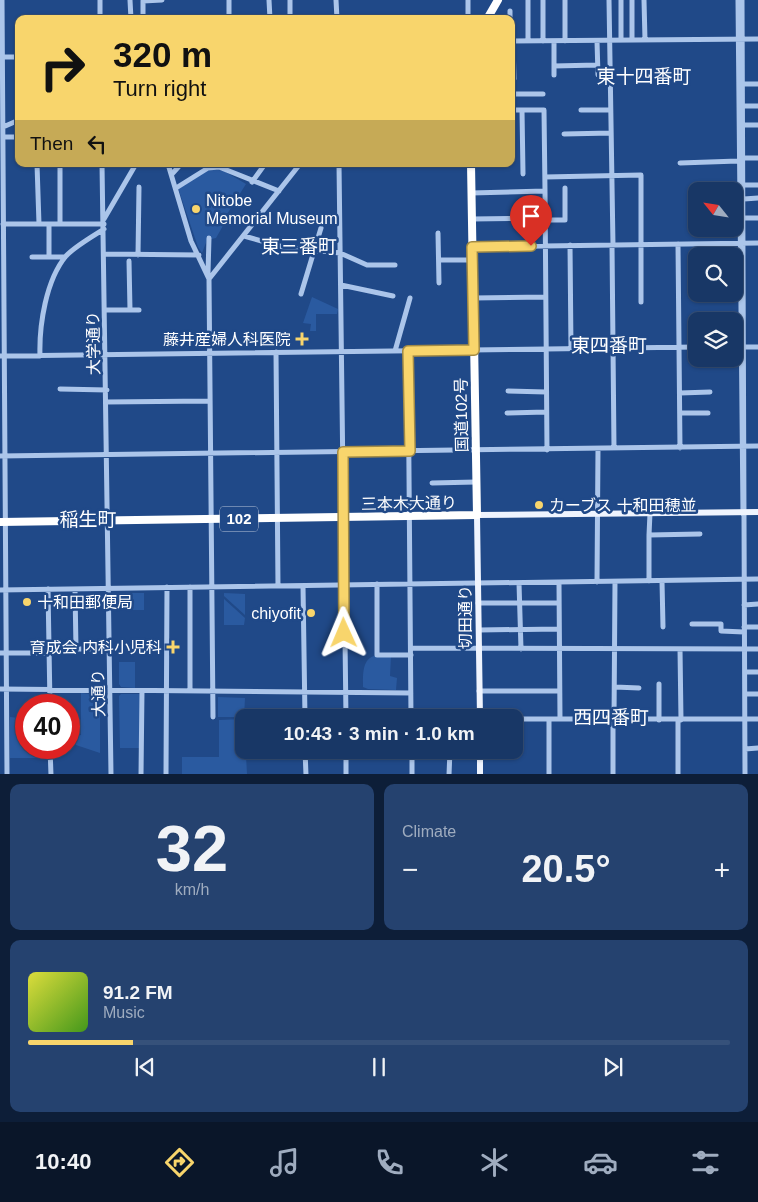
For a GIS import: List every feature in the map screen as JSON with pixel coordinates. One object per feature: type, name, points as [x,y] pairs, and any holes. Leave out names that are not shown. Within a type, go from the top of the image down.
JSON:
[{"type":"highway","points":[[489,15],[498,0]]},
{"type":"highway","name":"国道102号","points":[[471,167],[477,516]]},
{"type":"highway","name":"三本木大通り","points":[[3,522],[477,516]]},
{"type":"main road","name":"三本木大通り","points":[[477,516],[650,513],[744,514],[758,512]]},
{"type":"main road","name":"切田通り","points":[[477,516],[480,709]]},
{"type":"main road","points":[[480,759],[480,774]]},
{"type":"street","points":[[2,0],[3,522],[7,590],[6,653],[3,689],[6,774]]},
{"type":"street","points":[[100,0],[100,15]]},
{"type":"street","points":[[130,0],[130,15]]},
{"type":"street","points":[[143,15],[143,1],[162,0]]},
{"type":"street","points":[[229,0],[229,15]]},
{"type":"street","points":[[269,0],[270,15]]},
{"type":"street","points":[[290,0],[290,15]]},
{"type":"street","points":[[336,0],[337,15]]},
{"type":"street","points":[[468,0],[468,15]]},
{"type":"street","points":[[528,0],[528,41]]},
{"type":"street","points":[[543,0],[543,41]]},
{"type":"street","points":[[565,0],[565,41]]},
{"type":"street","points":[[609,0],[614,448]]},
{"type":"street","points":[[621,0],[621,40]]},
{"type":"street","points":[[632,0],[632,40]]},
{"type":"street","points":[[644,0],[645,40]]},
{"type":"street","points":[[738,0],[743,84],[741,160],[744,185],[744,218],[742,243]]},
{"type":"street","points":[[742,0],[740,39],[743,312]]},
{"type":"street","points":[[515,42],[758,39]]},
{"type":"street","points":[[554,41],[554,75]]},
{"type":"street","points":[[597,41],[598,75]]},
{"type":"street","points":[[1,57],[15,57]]},
{"type":"street","points":[[554,66],[597,65]]},
{"type":"street","points":[[743,84],[758,84]]},
{"type":"street","points":[[515,94],[543,94]]},
{"type":"street","points":[[743,106],[758,106]]},
{"type":"street","points":[[515,110],[544,110],[547,450]]},
{"type":"street","points":[[522,110],[523,174]]},
{"type":"street","points":[[581,110],[610,110]]},
{"type":"street","points":[[3,127],[15,122]]},
{"type":"street","points":[[743,125],[758,125]]},
{"type":"street","points":[[564,134],[611,133]]},
{"type":"street","points":[[2,135],[15,137]]},
{"type":"street","points":[[680,162],[758,158]]},
{"type":"street","points":[[37,167],[38,224]]},
{"type":"street","points":[[60,167],[60,224]]},
{"type":"street","name":"大学通り","points":[[102,167],[109,521]]},
{"type":"street","points":[[40,356],[42,330],[51,286],[65,257],[104,224],[134,167]]},
{"type":"street","points":[[169,167],[191,242],[199,255],[208,278]]},
{"type":"street","points":[[172,174],[179,167]]},
{"type":"street","points":[[176,188],[210,167]]},
{"type":"street","points":[[220,167],[252,182],[279,191]]},
{"type":"street","points":[[252,182],[262,167]]},
{"type":"street","points":[[208,278],[244,236],[298,167]]},
{"type":"street","points":[[339,167],[346,709]]},
{"type":"street","points":[[545,177],[641,175],[641,302]]},
{"type":"street","points":[[744,185],[758,185]]},
{"type":"street","points":[[138,254],[139,187]]},
{"type":"street","points":[[472,219],[565,220],[565,188]]},
{"type":"street","points":[[471,193],[545,191]]},
{"type":"street","points":[[744,199],[758,198]]},
{"type":"street","points":[[744,218],[758,218]]},
{"type":"street","points":[[2,223],[104,224]]},
{"type":"street","points":[[48,257],[49,224]]},
{"type":"street","points":[[301,294],[312,252],[321,228]]},
{"type":"street","points":[[438,233],[439,283]]},
{"type":"street","points":[[244,236],[271,245],[312,252],[340,253],[367,265],[395,265]]},
{"type":"street","points":[[209,238],[213,717]]},
{"type":"street","points":[[472,247],[758,243]]},
{"type":"street","points":[[678,244],[680,448]]},
{"type":"street","points":[[570,245],[571,349]]},
{"type":"street","points":[[105,254],[199,255]]},
{"type":"street","points":[[32,257],[65,257]]},
{"type":"street","points":[[439,260],[472,260]]},
{"type":"street","points":[[129,261],[130,310]]},
{"type":"street","points":[[341,285],[393,296]]},
{"type":"street","points":[[473,298],[546,297]]},
{"type":"street","points":[[395,351],[410,298]]},
{"type":"street","points":[[105,310],[139,310]]},
{"type":"street","points":[[2,356],[688,347]]},
{"type":"street","points":[[743,347],[758,347]]},
{"type":"street","points":[[408,351],[411,709]]},
{"type":"street","points":[[276,352],[278,586]]},
{"type":"street","points":[[743,367],[745,774]]},
{"type":"street","points":[[60,389],[106,390]]},
{"type":"street","points":[[508,391],[546,392]]},
{"type":"street","points":[[680,393],[710,392]]},
{"type":"street","points":[[106,402],[209,401]]},
{"type":"street","points":[[507,413],[546,412]]},
{"type":"street","points":[[680,413],[708,413]]},
{"type":"street","points":[[3,456],[758,446]]},
{"type":"street","points":[[597,582],[596,514],[598,449]]},
{"type":"street","points":[[432,483],[476,482]]},
{"type":"street","points":[[649,581],[650,513]]},
{"type":"street","name":"大通り","points":[[109,521],[108,588],[111,774]]},
{"type":"street","points":[[649,535],[700,534]]},
{"type":"street","points":[[0,590],[758,579]]},
{"type":"street","points":[[662,581],[663,627]]},
{"type":"street","points":[[613,774],[615,582]]},
{"type":"street","points":[[519,583],[520,649]]},
{"type":"street","points":[[559,583],[560,719]]},
{"type":"street","points":[[377,584],[377,655],[411,655]]},
{"type":"street","points":[[303,586],[305,709]]},
{"type":"street","points":[[166,774],[167,587]]},
{"type":"street","points":[[190,587],[190,692]]},
{"type":"street","points":[[48,589],[49,694]]},
{"type":"street","points":[[75,590],[76,649]]},
{"type":"street","points":[[478,603],[559,603]]},
{"type":"street","points":[[744,604],[758,604]]},
{"type":"street","points":[[0,620],[7,620]]},
{"type":"street","points":[[692,624],[721,624],[721,631],[758,627]]},
{"type":"street","points":[[478,630],[559,629]]},
{"type":"street","points":[[411,648],[758,649]]},
{"type":"street","points":[[0,653],[110,649]]},
{"type":"street","points":[[678,774],[680,649]]},
{"type":"street","points":[[745,672],[758,672]]},
{"type":"street","points":[[659,684],[659,720]]},
{"type":"street","points":[[615,687],[639,688]]},
{"type":"street","points":[[3,689],[411,693]]},
{"type":"street","points":[[141,774],[142,691]]},
{"type":"street","points":[[479,691],[559,691]]},
{"type":"street","points":[[745,694],[758,694]]},
{"type":"street","points":[[523,719],[758,719]]},
{"type":"street","points":[[549,720],[550,774]]},
{"type":"street","points":[[745,749],[758,748]]},
{"type":"street","points":[[50,759],[51,774]]},
{"type":"street","points":[[305,759],[306,774]]},
{"type":"street","points":[[346,759],[346,774]]},
{"type":"street","points":[[412,759],[412,774]]},
{"type":"street","points":[[449,774],[450,759]]},
{"type":"shaded area","points":[[213,169],[224,171],[246,184],[224,219],[224,224],[216,238],[207,240],[202,253],[198,247],[178,188],[199,171]]},
{"type":"shaded area","points":[[312,297],[338,309],[337,314],[316,314],[316,331],[310,331],[311,324],[303,323]]},
{"type":"shaded area","points":[[118,593],[144,593],[144,610],[118,610]]},
{"type":"shaded area","points":[[224,593],[245,594],[245,615],[224,596]]},
{"type":"shaded area","points":[[224,599],[245,618],[244,625],[224,625]]},
{"type":"shaded area","points":[[378,655],[391,656],[390,676],[397,678],[396,690],[368,689],[363,687],[364,666],[369,659]]},
{"type":"shaded area","points":[[119,662],[135,662],[135,688],[121,687],[119,684]]},
{"type":"shaded area","points":[[81,693],[100,695],[100,753],[80,746]]},
{"type":"shaded area","points":[[121,694],[141,694],[140,748],[120,748],[119,696]]},
{"type":"shaded area","points":[[218,697],[245,698],[244,709],[235,709],[235,717],[218,717]]},
{"type":"shaded area","points":[[10,717],[15,718],[15,758],[10,758]]},
{"type":"shaded area","points":[[235,719],[235,759],[246,759],[247,774],[182,774],[182,757],[219,757],[219,720]]},
{"type":"place","name":"Nitobe Memorial Museum","points":[[196,209]]},
{"type":"place","name":"藤井産婦人科医院","points":[[302,339]]},
{"type":"place","name":"カーブス 十和田穂並","points":[[539,505]]},
{"type":"place","name":"十和田郵便局","points":[[27,602]]},
{"type":"place","name":"chiyofit","points":[[311,613]]},
{"type":"place","name":"育成会 内科小児科","points":[[173,647]]},
{"type":"district","name":"東十四番町","points":[[644,76]]},
{"type":"district","name":"東三番町","points":[[299,246]]},
{"type":"district","name":"東四番町","points":[[609,345]]},
{"type":"district","name":"稲生町","points":[[88,519]]},
{"type":"district","name":"西四番町","points":[[611,717]]},
{"type":"route","points":[[344,633],[343,452],[410,451],[408,351],[474,350],[472,247],[531,246]]}]
